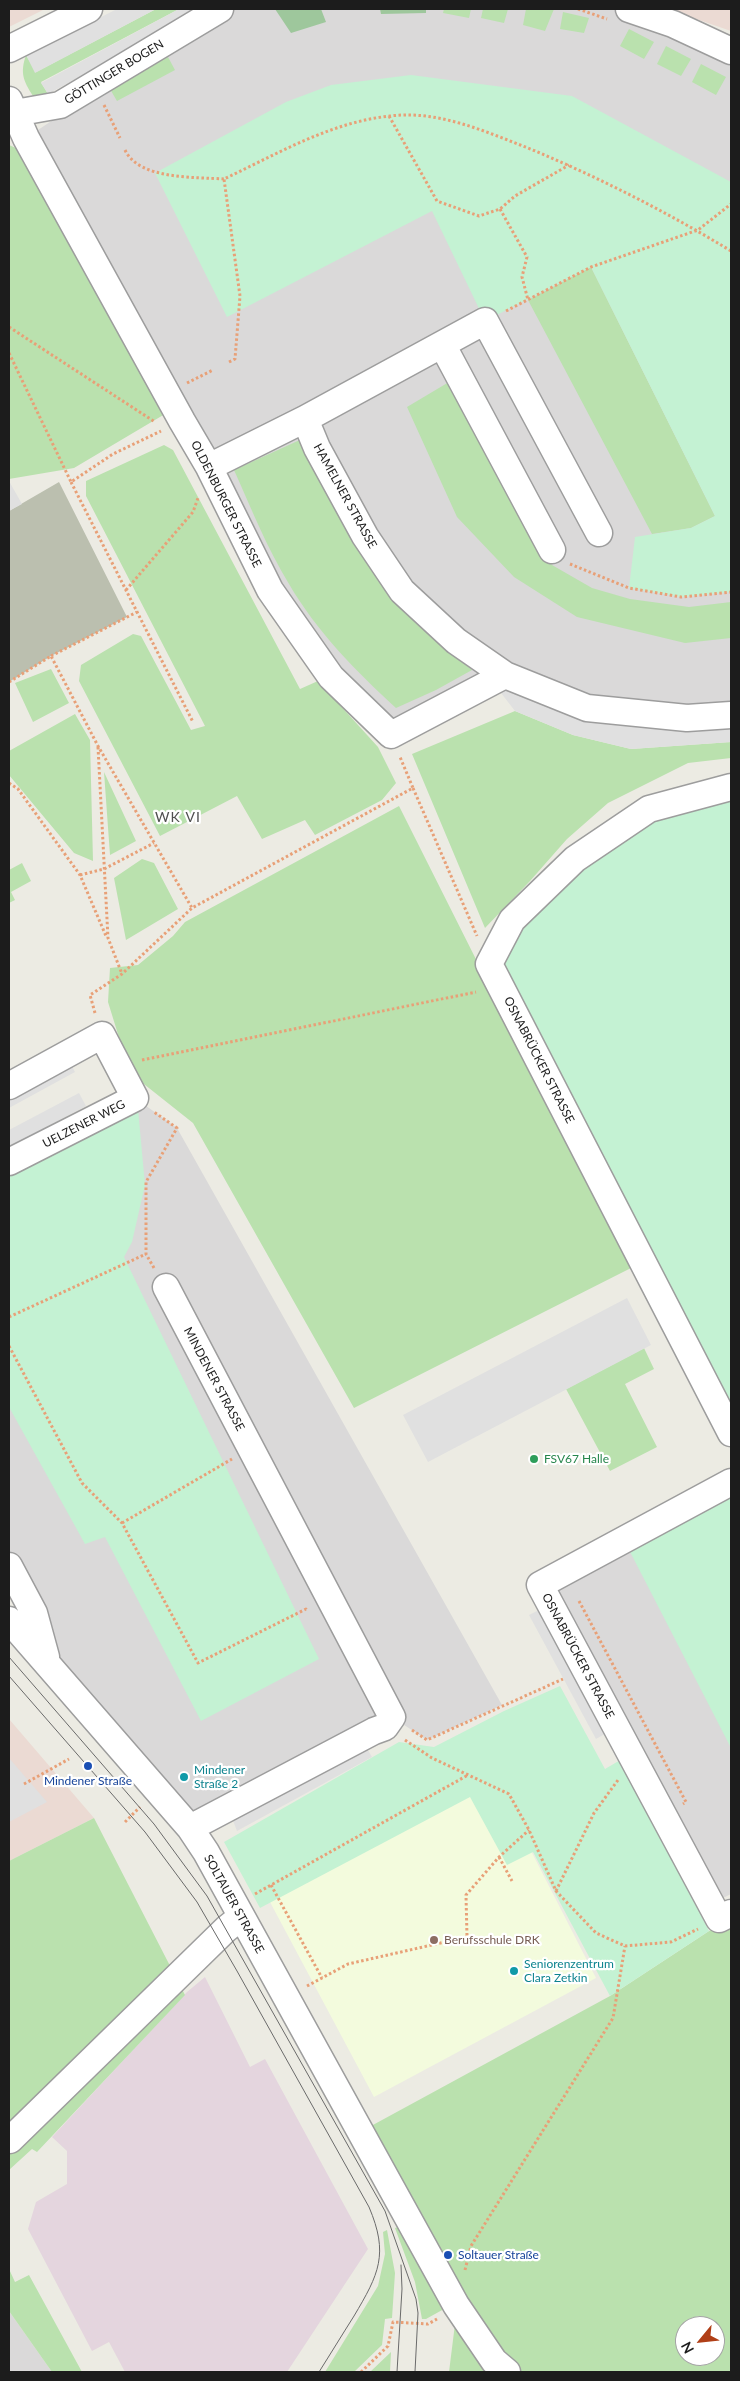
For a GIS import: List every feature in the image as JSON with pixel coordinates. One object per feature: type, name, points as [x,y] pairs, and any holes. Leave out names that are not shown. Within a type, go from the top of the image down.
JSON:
[{"type":"street","points":[[9,49],[89,9]]},
{"type":"street","name":"GÖTTINGER BOGEN","points":[[12,107],[60,105],[220,9]]},
{"type":"street","points":[[630,9],[673,24],[731,51]]},
{"type":"street","name":"OLDENBURGER STRASSE","points":[[12,107],[64,207],[209,467],[270,590],[331,678],[391,735]]},
{"type":"street","points":[[209,467],[305,419],[443,346],[485,321],[599,533]]},
{"type":"street","points":[[443,346],[552,550]]},
{"type":"street","name":"HAMELNER STRASSE","points":[[305,419],[317,448],[365,536],[402,591],[456,641],[505,675],[587,708],[687,718],[731,715]]},
{"type":"street","points":[[391,735],[505,675]]},
{"type":"street","points":[[489,964],[512,920],[575,859],[649,808],[731,787]]},
{"type":"street","name":"OSNABRÜCKER STRASSE","points":[[489,964],[731,1433]]},
{"type":"street","points":[[9,1086],[102,1035]]},
{"type":"street","name":"UELZENER WEG","points":[[9,1162],[135,1098],[102,1035]]},
{"type":"street","name":"MINDENER STRASSE","points":[[166,1288],[251,1448],[388,1722]]},
{"type":"street","name":"OSNABRÜCKER STRASSE","points":[[725,1916],[584,1670],[540,1585],[731,1482]]},
{"type":"street","points":[[9,1566],[34,1613],[47,1662]]},
{"type":"street","name":"SOLTAUER STRASSE","points":[[9,1620],[190,1828],[286,1997],[456,2306],[494,2361],[507,2372]]},
{"type":"street","points":[[190,1828],[388,1722]]},
{"type":"street","points":[[10,2140],[226,1929],[241,1917]]},
{"type":"path","points":[[125,150],[128,156],[155,173],[224,179],[339,126],[389,116],[421,114],[476,127],[569,165],[698,230],[731,251]]},
{"type":"path","points":[[389,116],[437,201],[479,216],[500,209],[516,196],[569,165]]},
{"type":"path","points":[[224,179],[240,296],[235,359],[229,362]]},
{"type":"path","points":[[485,321],[591,267],[698,230],[731,204]]},
{"type":"path","points":[[500,209],[527,257],[522,277],[528,300]]},
{"type":"path","points":[[9,327],[165,429],[113,454],[71,482]]},
{"type":"path","points":[[9,353],[71,482],[193,722]]},
{"type":"path","points":[[126,590],[193,512],[209,467]]},
{"type":"path","points":[[552,550],[573,566],[629,588],[681,597],[731,592]]},
{"type":"path","points":[[9,682],[52,656],[137,612]]},
{"type":"path","points":[[52,656],[98,746],[192,908]]},
{"type":"path","points":[[391,735],[489,964]]},
{"type":"path","points":[[98,746],[108,938]]},
{"type":"path","points":[[9,783],[18,789],[80,875],[122,974]]},
{"type":"path","points":[[102,1035],[90,995],[122,974],[192,908],[413,788]]},
{"type":"path","points":[[80,875],[104,869],[154,843]]},
{"type":"path","points":[[117,1065],[501,987]]},
{"type":"path","points":[[9,1317],[146,1254],[146,1182],[177,1128],[135,1098]]},
{"type":"path","points":[[9,1346],[82,1483],[122,1523],[198,1664],[306,1609],[311,1618]]},
{"type":"path","points":[[122,1523],[251,1448]]},
{"type":"path","points":[[388,1722],[427,1740],[584,1670]]},
{"type":"path","points":[[388,1722],[432,1758],[509,1794],[529,1830],[556,1891],[596,1933],[625,1946],[671,1942],[725,1916]]},
{"type":"path","points":[[556,1891],[594,1813],[634,1757]]},
{"type":"path","points":[[24,1784],[69,1759]]},
{"type":"path","points":[[241,1917],[250,1897],[468,1775]]},
{"type":"path","points":[[286,1997],[348,1964],[467,1937],[466,1895],[499,1857],[529,1830]]},
{"type":"path","points":[[499,1857],[512,1881]]},
{"type":"path","points":[[271,1886],[322,1978]]},
{"type":"path","points":[[456,2306],[471,2246],[613,2018],[625,1946]]},
{"type":"path","points":[[361,2372],[388,2346],[393,2322],[428,2324]]},
{"type":"shaded area","points":[[9,9],[45,9],[9,27]]},
{"type":"shaded area","points":[[117,9],[156,9],[35,73],[26,55]]},
{"type":"shaded area","points":[[179,9],[204,9],[48,94],[41,83]]},
{"type":"shaded area","points":[[219,9],[626,9],[731,52],[731,712],[687,718],[505,675],[391,735],[331,677],[26,138]]},
{"type":"shaded area","points":[[674,9],[731,9],[731,31],[676,12]]},
{"type":"shaded area","points":[[411,75],[572,96],[731,182],[731,592],[681,597],[629,588],[635,537],[691,528],[715,516],[591,267],[485,321],[432,211],[227,317],[155,173],[286,102],[331,85]]},
{"type":"shaded area","points":[[9,481],[22,504],[9,511]]},
{"type":"shaded area","points":[[59,482],[127,617],[51,656],[9,682],[9,511]]},
{"type":"shaded area","points":[[514,683],[731,722],[731,742],[631,749],[573,735],[515,711],[501,693]]},
{"type":"shaded area","points":[[731,787],[731,1433],[489,964],[517,915],[653,807]]},
{"type":"shaded area","points":[[70,1062],[75,1072],[9,1108],[9,1095]]},
{"type":"shaded area","points":[[79,1093],[86,1106],[9,1147],[9,1130]]},
{"type":"shaded area","points":[[135,1098],[177,1128],[502,1705],[427,1740],[392,1717],[190,1826],[47,1662],[9,1566],[9,1162]]},
{"type":"shaded area","points":[[138,1109],[145,1185],[132,1242],[124,1257],[319,1659],[201,1721],[105,1537],[85,1544],[9,1407],[9,1176]]},
{"type":"shaded area","points":[[627,1298],[651,1345],[428,1462],[403,1415]]},
{"type":"shaded area","points":[[731,1482],[731,1894],[719,1900],[540,1585]]},
{"type":"shaded area","points":[[731,1482],[731,1748],[625,1542]]},
{"type":"shaded area","points":[[543,1608],[610,1731],[596,1739],[529,1615]]},
{"type":"shaded area","points":[[560,1686],[605,1769],[622,1759],[709,1931],[610,1996],[533,1852],[507,1865],[470,1797],[260,1908],[224,1842],[399,1742],[434,1747],[504,1711]]},
{"type":"shaded area","points":[[9,1719],[94,1818],[9,1861]]},
{"type":"shaded area","points":[[365,1745],[372,1757],[237,1831],[232,1818]]},
{"type":"shaded area","points":[[9,1758],[47,1802],[9,1822]]},
{"type":"shaded area","name":"Berufsschule DRK","points":[[476,1792],[506,1802],[596,1978],[374,2097],[270,1902]]},
{"type":"shaded area","points":[[205,1977],[250,2067],[265,2059],[368,2249],[287,2372],[125,2372],[109,2342],[92,2351],[28,2229],[36,2202],[67,2184],[67,2151],[52,2137],[187,1992]]},
{"type":"shaded area","points":[[9,2311],[52,2372],[9,2372]]},
{"type":"green space","points":[[156,9],[179,9],[41,82],[48,94],[33,96],[23,72],[26,55],[36,72]]},
{"type":"green space","points":[[275,9],[321,9],[326,22],[291,33]]},
{"type":"green space","points":[[380,9],[426,9],[426,13],[381,14]]},
{"type":"green space","points":[[444,9],[471,9],[469,18],[443,13]]},
{"type":"green space","points":[[483,9],[508,9],[504,23],[481,18]]},
{"type":"green space","points":[[526,9],[554,9],[545,31],[523,25]]},
{"type":"green space","points":[[563,12],[589,18],[584,33],[560,29]]},
{"type":"green space","points":[[629,29],[654,42],[644,59],[620,46]]},
{"type":"green space","points":[[666,46],[691,59],[681,76],[657,64]]},
{"type":"green space","points":[[168,57],[175,70],[117,101],[110,89]]},
{"type":"green space","points":[[701,64],[726,77],[716,95],[692,82]]},
{"type":"green space","points":[[9,145],[18,149],[165,414],[74,468],[9,479]]},
{"type":"green space","points":[[591,267],[715,516],[691,528],[652,534],[528,300]]},
{"type":"green space","points":[[449,382],[552,565],[592,588],[630,599],[689,607],[731,602],[731,638],[685,643],[577,617],[514,577],[457,517],[407,407]]},
{"type":"green space","points":[[302,439],[385,590],[418,625],[472,670],[436,690],[396,708],[338,650],[300,602],[260,528],[234,470]]},
{"type":"green space","points":[[164,445],[173,450],[300,689],[318,681],[378,747],[396,783],[382,800],[315,835],[305,820],[262,839],[237,796],[160,836],[79,681],[81,665],[133,634],[141,636],[191,730],[205,726],[86,496],[86,481]]},
{"type":"green space","points":[[51,669],[69,703],[33,722],[15,683]]},
{"type":"green space","points":[[515,711],[573,735],[631,749],[731,742],[731,758],[688,763],[608,803],[567,839],[485,928],[412,754]]},
{"type":"green space","points":[[75,714],[90,740],[93,861],[74,853],[9,775],[9,751]]},
{"type":"green space","points":[[104,772],[136,841],[110,855]]},
{"type":"green space","points":[[399,806],[631,1268],[354,1408],[193,1123],[130,1073],[108,1002],[110,968],[138,965],[173,936],[185,922]]},
{"type":"green space","points":[[142,859],[154,863],[178,909],[126,940],[114,878]]},
{"type":"green space","points":[[22,863],[31,881],[11,892],[15,900],[9,903],[9,870]]},
{"type":"green space","points":[[644,1348],[654,1369],[625,1384],[657,1447],[610,1471],[566,1389]]},
{"type":"green space","points":[[94,1818],[185,1995],[37,2152],[32,2149],[9,2170],[9,1861]]},
{"type":"green space","points":[[731,1919],[731,2372],[449,2372],[457,2308],[360,2132],[610,1996],[709,1931]]},
{"type":"green space","points":[[398,2227],[444,2309],[426,2319],[422,2319],[415,2282],[395,2228]]},
{"type":"green space","points":[[387,2230],[395,2273],[392,2318],[385,2319],[382,2345],[354,2372],[325,2372],[378,2286],[385,2254],[383,2232]]},
{"type":"green space","points":[[9,2269],[15,2282],[29,2275],[82,2372],[52,2372],[9,2311]]},
{"type":"green space","points":[[391,2352],[390,2372],[370,2372]]},
{"type":"tram line","points":[[9,1657],[154,1824],[207,1896],[385,2211],[416,2299],[418,2313],[415,2372]]},
{"type":"tram line","points":[[9,1676],[145,1832],[197,1902],[369,2207],[379,2238],[380,2251],[375,2275],[363,2301],[319,2372]]},
{"type":"tram line","points":[[397,2372],[402,2289],[401,2265]]},
{"type":"place","name":"FSV67 Halle","points":[[534,1459]]},
{"type":"place","name":"Mindener Straße","points":[[88,1766]]},
{"type":"place","name":"Mindener Straße 2","points":[[184,1777]]},
{"type":"place","name":"Berufsschule DRK","points":[[434,1940]]},
{"type":"place","name":"Seniorenzentrum Clara Zetkin","points":[[514,1971]]},
{"type":"place","name":"Soltauer Straße","points":[[448,2255]]},
{"type":"district","name":"WK VI","points":[[178,817]]}]
